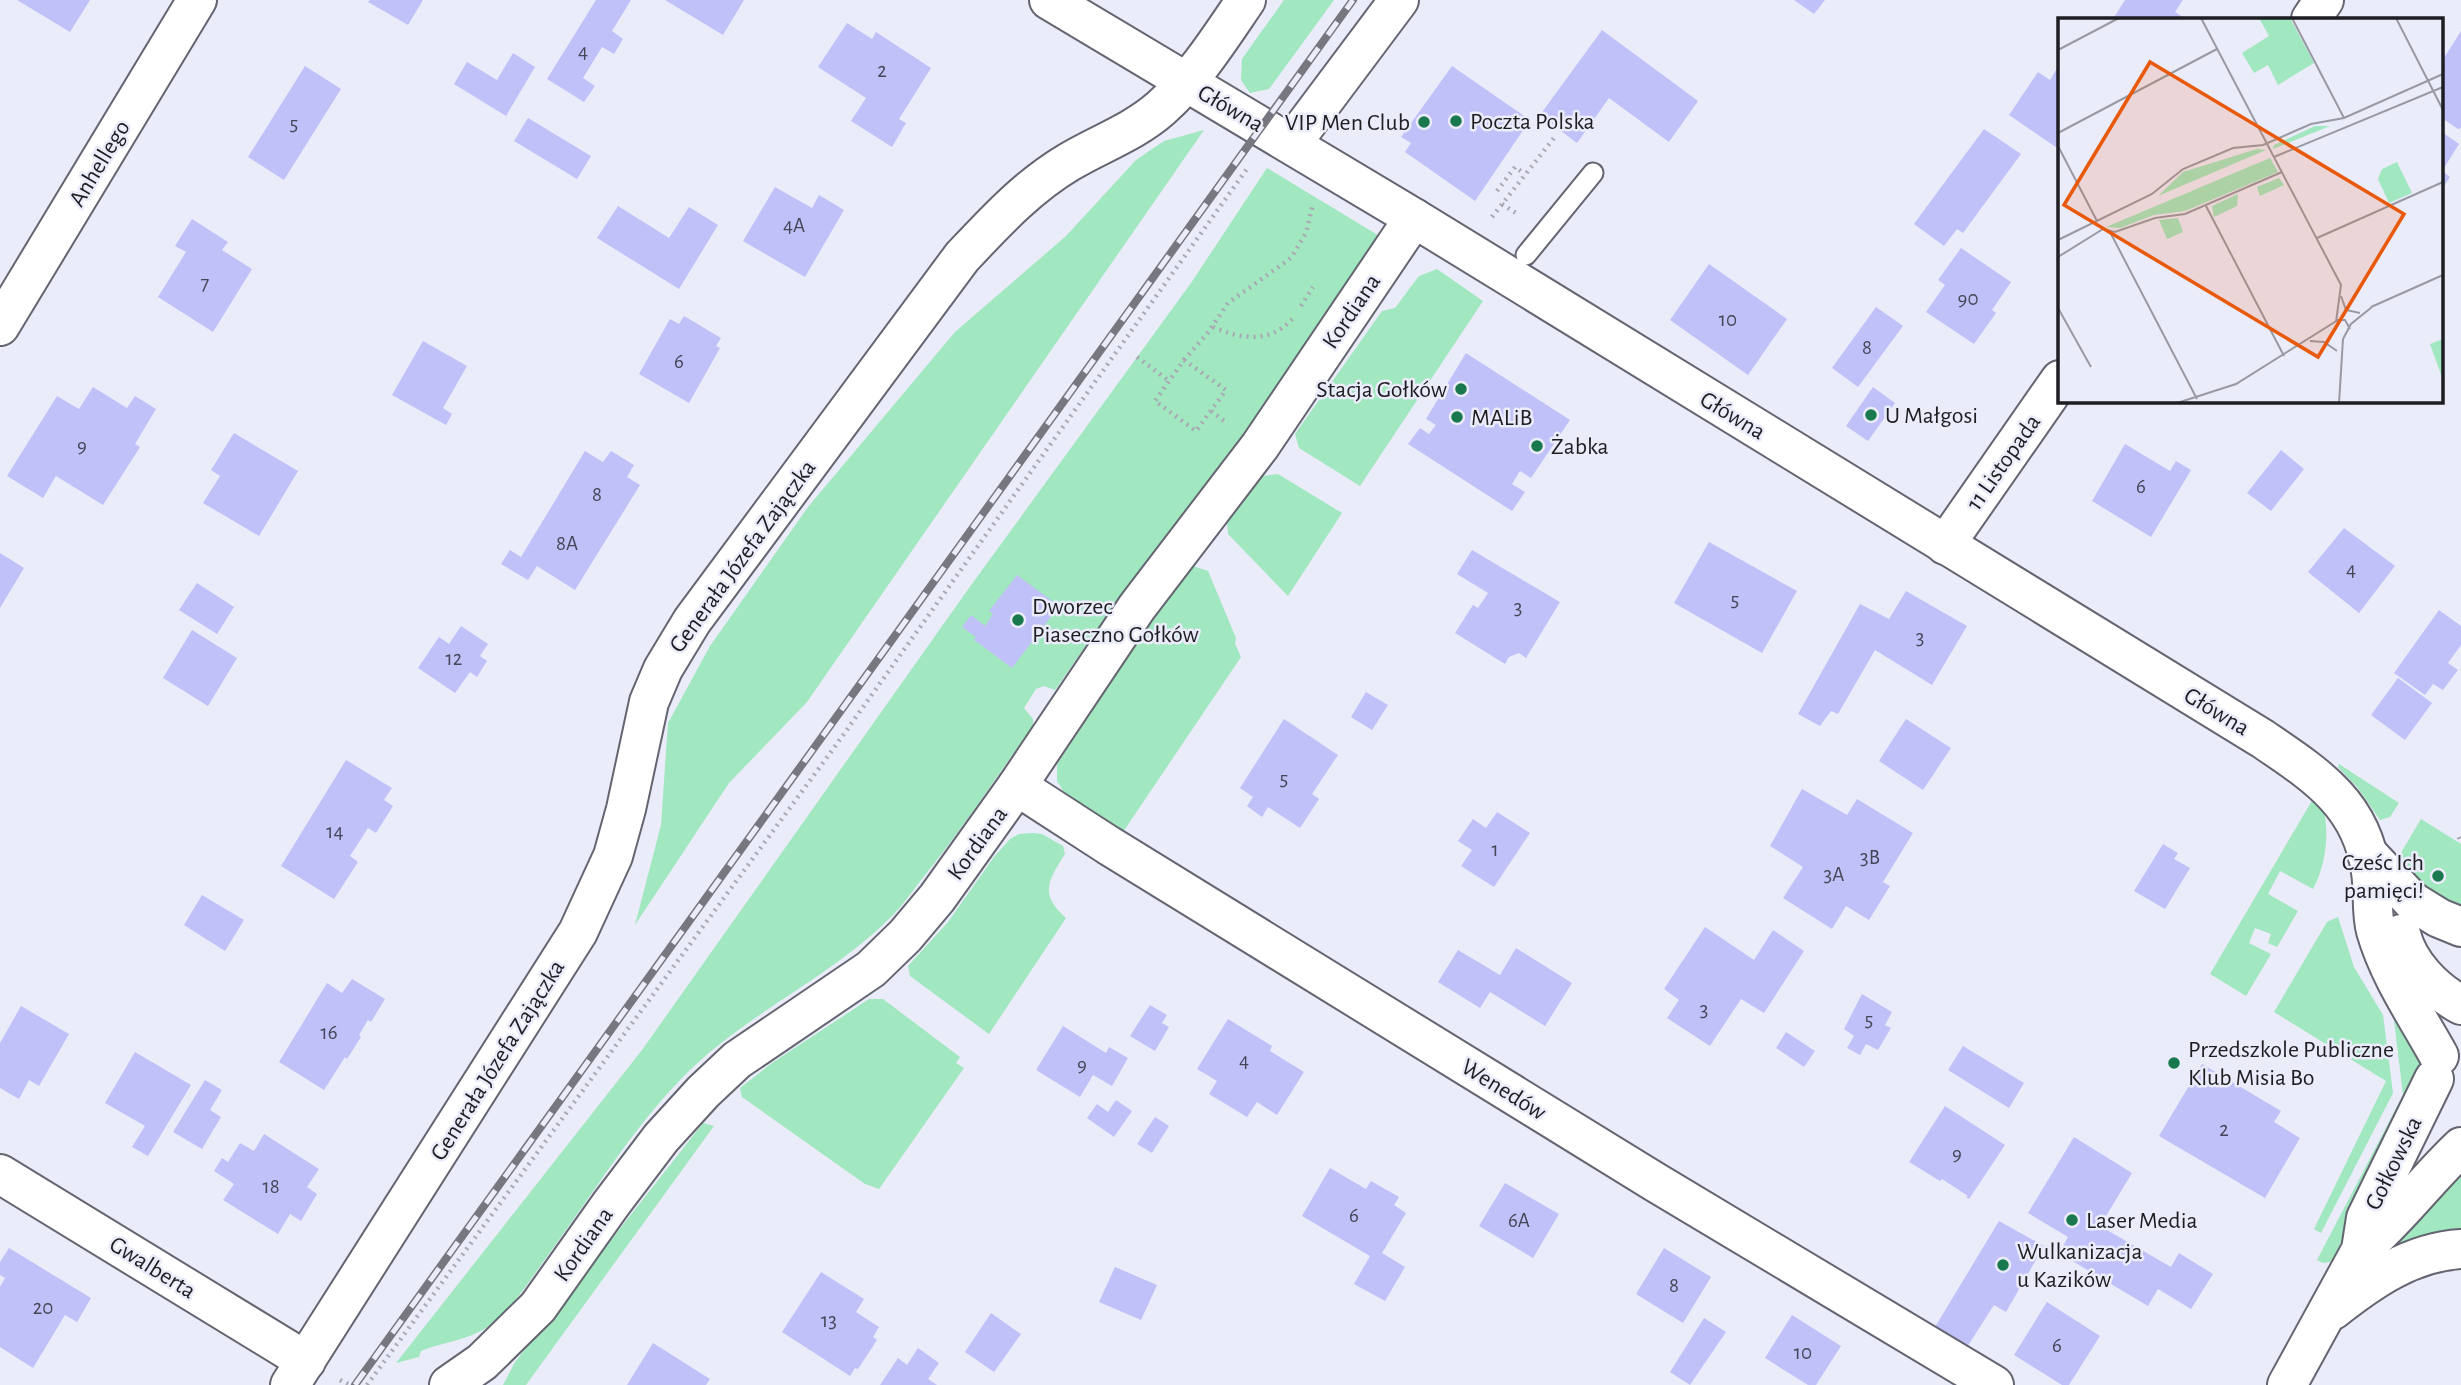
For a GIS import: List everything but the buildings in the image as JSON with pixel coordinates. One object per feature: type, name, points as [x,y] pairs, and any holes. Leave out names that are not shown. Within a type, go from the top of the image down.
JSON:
[{"type":"street","name":"Anhellego","points":[[0,326],[197,0]]},
{"type":"street","name":"Główna","points":[[1049,0],[1414,218],[2263,739],[2314,774],[2332,790],[2352,816],[2365,844],[2376,930],[2436,1068],[2443,1111],[2452,1126],[2461,1133]]},
{"type":"street","name":"Generała Józefa Zajączka","points":[[298,1373],[578,932],[613,856],[649,702],[663,669],[692,621],[962,257],[1026,193],[1069,162],[1137,126],[1161,108],[1205,60],[1246,0]]},
{"type":"street","points":[[1282,138],[1399,0]]},
{"type":"street","points":[[2312,18],[2324,0]]},
{"type":"street","name":"Kordiana","points":[[449,1385],[482,1363],[538,1307],[653,1149],[703,1092],[737,1059],[871,969],[905,936],[978,843],[1137,607],[1260,446],[1414,218]]},
{"type":"street","name":"11 Listopada","points":[[1945,545],[2058,383]]},
{"type":"street","name":"Wenedów","points":[[1017,786],[1108,845],[1655,1182],[1994,1385]]},
{"type":"street","name":"Główna","points":[[2369,862],[2395,912],[2402,940],[2420,973],[2446,996],[2461,1005]]},
{"type":"street","points":[[2369,862],[2413,902],[2439,918],[2461,927]]},
{"type":"street","name":"Gołkowska","points":[[2287,1385],[2361,1250],[2366,1218],[2447,1039],[2461,1023]]},
{"type":"street","name":"Gołkowska","points":[[2361,1250],[2388,1228],[2461,1147]]},
{"type":"street","name":"Gwalberta","points":[[0,1174],[298,1373]]},
{"type":"street","points":[[2323,1318],[2393,1268],[2425,1255],[2461,1249]]},
{"type":"lane","points":[[1526,255],[1593,173]]},
{"type":"path","points":[[368,1385],[1282,138]]},
{"type":"path","points":[[1492,218],[1554,138]]},
{"type":"path","points":[[1497,191],[1515,167],[1525,174]]},
{"type":"path","points":[[1184,360],[1226,390],[1196,431],[1155,401],[1184,360],[1213,327],[1228,303],[1291,258],[1306,233],[1316,194]]},
{"type":"path","points":[[1213,327],[1243,337],[1265,336],[1283,328],[1308,293],[1330,276],[1347,272],[1368,286]]},
{"type":"path","points":[[1137,357],[1169,381]]},
{"type":"green space","points":[[1284,0],[1334,0],[1269,89],[1250,93],[1241,80],[1242,59]]},
{"type":"green space","points":[[1204,130],[807,702],[729,783],[635,925],[661,825],[668,723],[710,646],[808,507],[955,332],[1066,236],[1136,160],[1164,141]]},
{"type":"green space","points":[[1267,168],[1381,237],[1257,417],[1114,605],[1055,690],[1044,686],[1036,689],[1024,708],[1033,719],[1033,726],[964,823],[891,917],[840,960],[706,1055],[663,1098],[629,1141],[529,1282],[495,1321],[470,1336],[429,1348],[421,1351],[419,1357],[396,1363],[642,1050],[969,588],[1191,283]]},
{"type":"green space","points":[[1437,269],[1483,301],[1360,486],[1299,448],[1295,434],[1382,311],[1395,308],[1419,276]]},
{"type":"green space","points":[[1278,474],[1342,513],[1288,596],[1228,534],[1227,522],[1263,476]]},
{"type":"green space","points":[[1193,566],[1208,571],[1236,638],[1235,644],[1241,657],[1123,832],[1067,797],[1057,781],[1057,764],[1147,628]]},
{"type":"green space","points":[[2339,764],[2399,803],[2390,817],[2380,820],[2358,788],[2338,767]]},
{"type":"green space","points":[[2313,799],[2323,812],[2326,826],[2326,845],[2320,873],[2313,889],[2280,871],[2268,894],[2298,911],[2277,947],[2268,943],[2271,934],[2255,928],[2249,943],[2271,954],[2246,996],[2210,974]]},
{"type":"green space","points":[[2421,819],[2461,844],[2461,912],[2442,906],[2399,863],[2402,851]]},
{"type":"green space","points":[[1019,834],[1042,834],[1063,846],[1065,854],[1054,872],[1049,894],[1052,902],[1066,918],[989,1034],[910,976],[908,966],[948,922],[1010,839]]},
{"type":"green space","points":[[2338,917],[2354,967],[2383,1015],[2393,1093],[2321,1233],[2314,1229],[2386,1081],[2274,1012],[2327,922]]},
{"type":"green space","points":[[869,999],[883,999],[960,1057],[956,1063],[964,1068],[879,1189],[865,1184],[742,1097],[740,1088],[772,1063]]},
{"type":"green space","points":[[2393,1012],[2419,1053],[2420,1070],[2367,1194],[2331,1262],[2323,1263],[2317,1260],[2403,1095]]},
{"type":"green space","points":[[703,1123],[714,1126],[526,1385],[503,1385],[515,1362]]},
{"type":"green space","points":[[2461,1172],[2461,1232],[2396,1248],[2395,1241]]},
{"type":"railway","points":[[355,1385],[1353,0]]},
{"type":"place","name":"Poczta Polska","points":[[1456,121]]},
{"type":"place","name":"VIP Men Club","points":[[1424,122]]},
{"type":"place","name":"Stacja Gołków","points":[[1461,389]]},
{"type":"place","name":"U Małgosi","points":[[1871,415]]},
{"type":"place","name":"MALiB","points":[[1457,417]]},
{"type":"place","name":"Żabka","points":[[1537,446]]},
{"type":"place","name":"Dworzec Piaseczno Gołków","points":[[1018,620]]},
{"type":"place","name":"Cześc Ich pamięci!","points":[[2438,876]]},
{"type":"place","name":"Przedszkole Publiczne Klub Misia Bo","points":[[2174,1063]]},
{"type":"place","name":"Laser Media","points":[[2072,1220]]},
{"type":"place","name":"Wulkanizacja u Kazików","points":[[2003,1265]]}]
